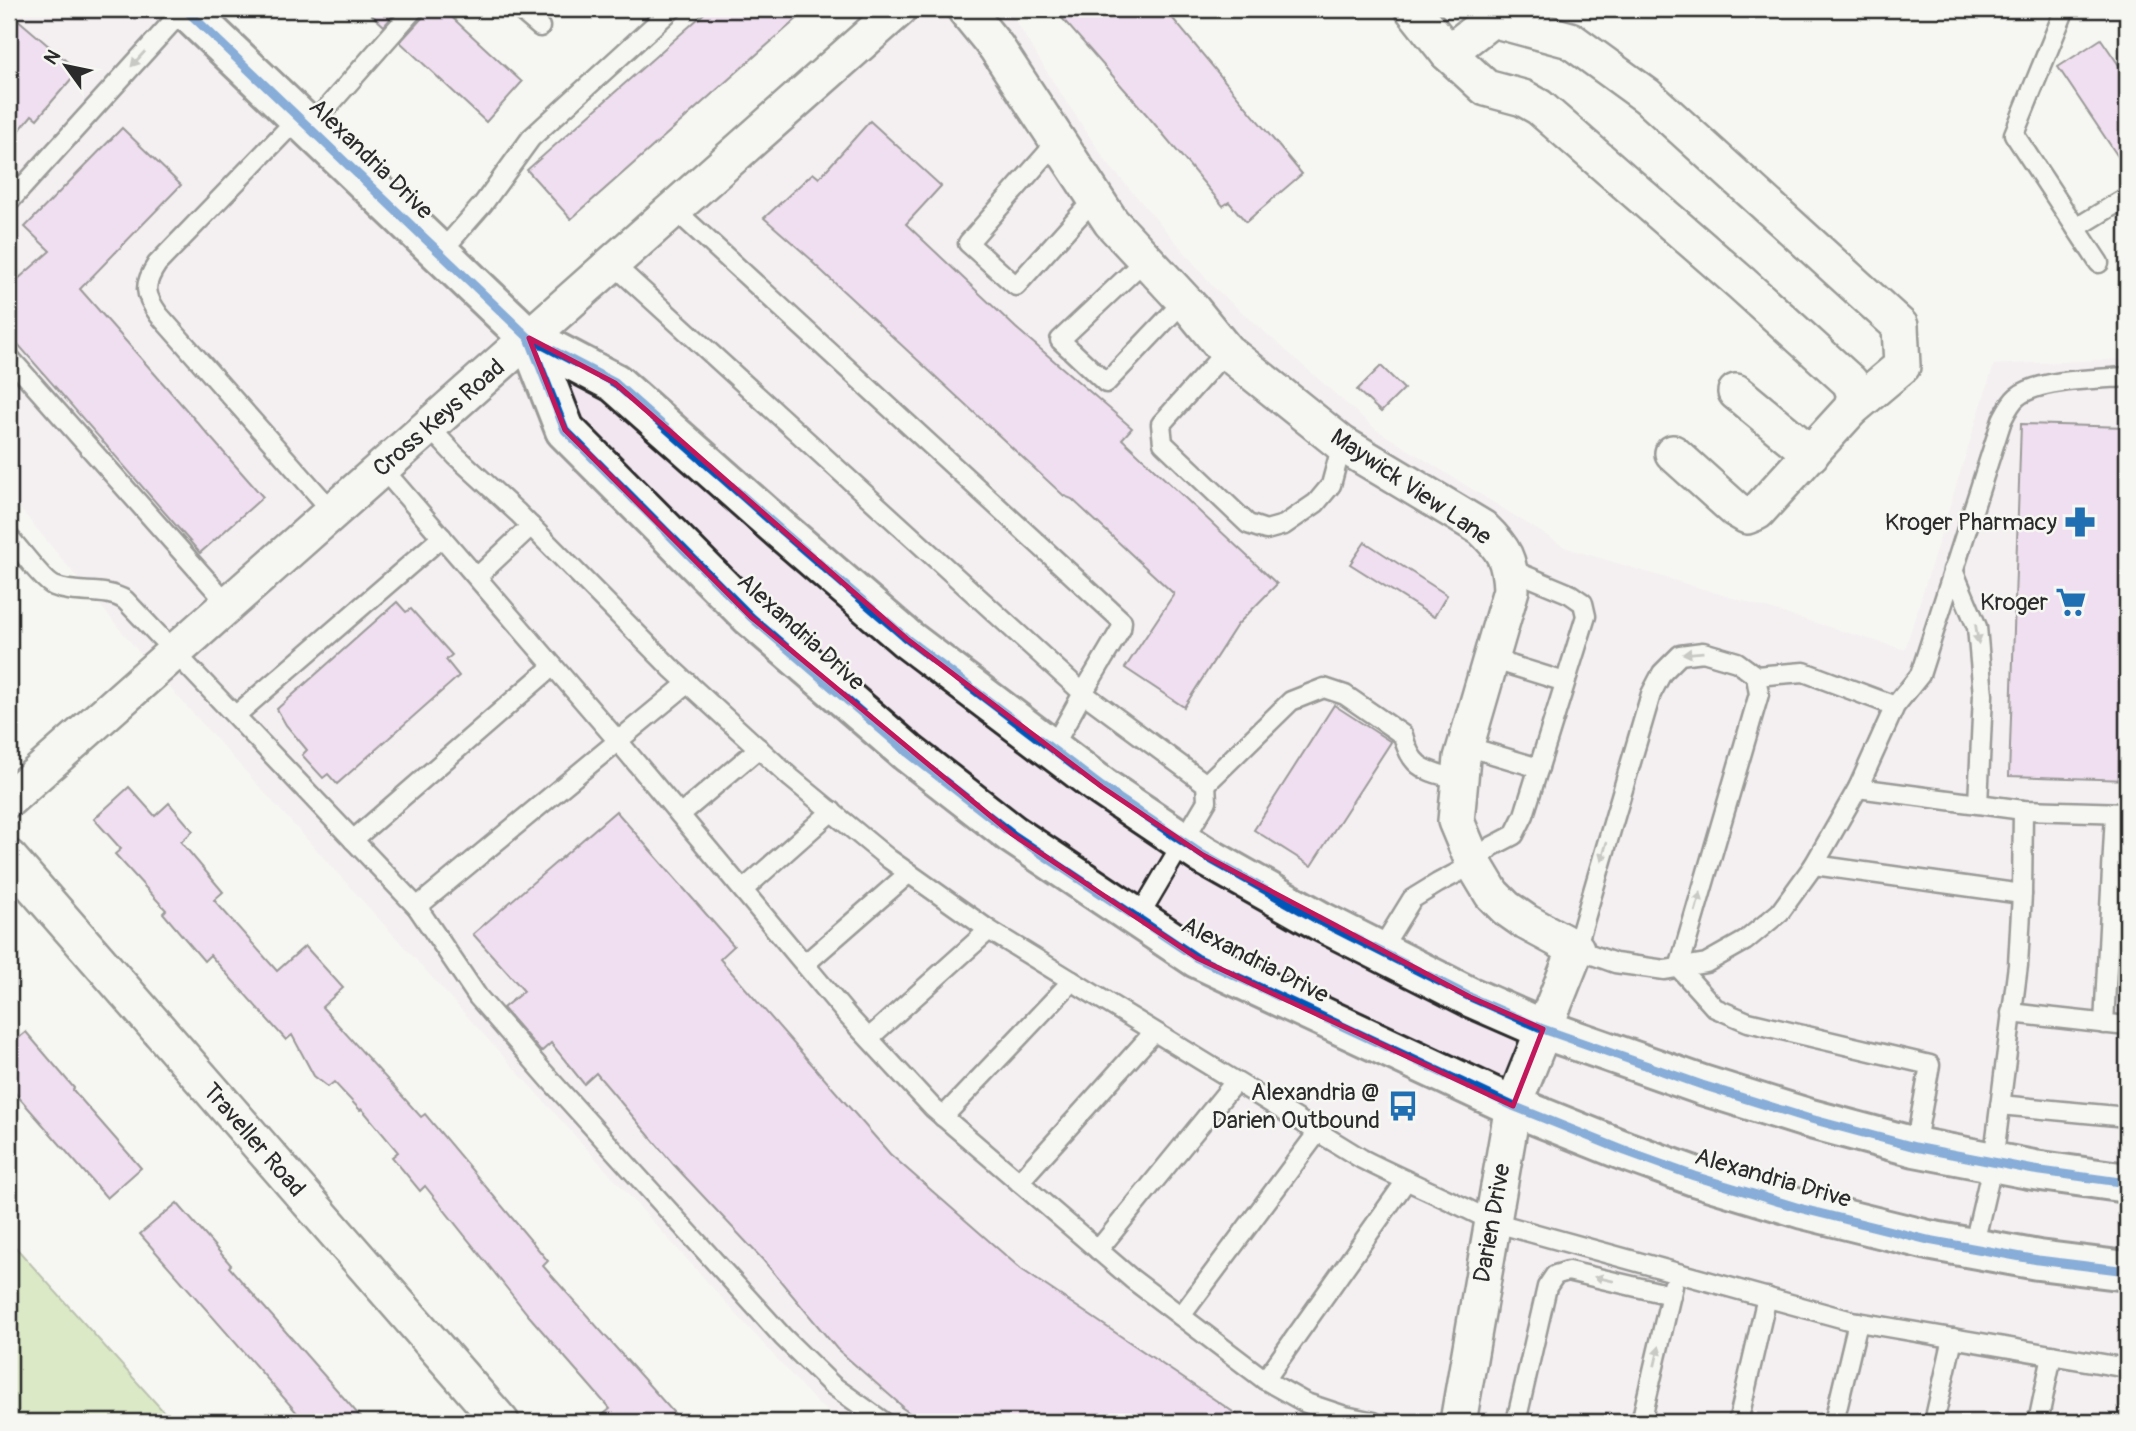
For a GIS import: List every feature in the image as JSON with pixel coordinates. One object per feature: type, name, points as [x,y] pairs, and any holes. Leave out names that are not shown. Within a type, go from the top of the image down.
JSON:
[{"type":"main road","name":"Alexandria Drive","points":[[185,9],[529,338],[615,383],[908,639],[1102,787],[1203,855],[1320,921],[1470,997],[1543,1029],[1702,1085],[1807,1118],[1915,1147],[2034,1170],[2127,1182]]},
{"type":"main road","name":"Alexandria Drive","points":[[529,338],[565,430],[751,617],[907,751],[1012,834],[1197,958],[1513,1106],[1695,1176],[1803,1209],[1928,1240],[2038,1260],[2127,1271]]},
{"type":"street","name":"Cross Keys Road","points":[[9,799],[899,9]]},
{"type":"street","name":"Maywick View Lane","points":[[965,9],[996,47],[1111,222],[1226,351],[1342,444],[1482,528],[1505,554],[1510,569],[1511,590],[1466,746],[1459,779],[1456,821],[1474,864],[1492,894],[1526,922],[1576,949]]},
{"type":"street","points":[[1413,9],[1448,53],[1486,88],[1523,98],[1539,107],[1850,382],[1855,395],[1851,409]]},
{"type":"street","points":[[1448,53],[1493,14],[1570,40],[1647,96],[1900,326],[1902,366],[1851,409],[1757,512],[1747,516],[1735,509],[1673,453]]},
{"type":"street","points":[[1736,393],[1811,454]]},
{"type":"street","name":"Traveller Road","points":[[9,858],[500,1422]]},
{"type":"street","points":[[1543,1029],[1576,949]]},
{"type":"street","name":"Darien Drive","points":[[1458,1422],[1513,1106],[1543,1029]]},
{"type":"lane","points":[[9,202],[185,9]]},
{"type":"lane","points":[[333,512],[159,315],[149,301],[146,289],[148,278],[157,264],[304,122],[414,9]]},
{"type":"lane","points":[[519,9],[540,27]]},
{"type":"lane","points":[[441,252],[483,204],[531,138],[672,9]]},
{"type":"lane","points":[[2065,9],[2014,134],[2099,263]]},
{"type":"lane","points":[[1057,142],[968,243],[1016,286],[1095,198]]},
{"type":"lane","points":[[2076,228],[2127,197]]},
{"type":"lane","points":[[674,209],[1122,621],[1121,629],[1052,749]]},
{"type":"lane","points":[[1145,260],[1060,340],[1106,383],[1184,301]]},
{"type":"lane","points":[[612,264],[1083,692],[1206,785]]},
{"type":"lane","points":[[1226,351],[1161,424],[1163,443],[1248,524],[1266,530],[1284,525],[1316,503],[1331,485],[1342,444]]},
{"type":"lane","points":[[9,358],[228,604]]},
{"type":"lane","points":[[1895,706],[1804,672],[1756,676],[1737,662],[1703,652],[1680,655],[1662,673],[1651,694],[1576,949],[1615,963],[1665,970],[1679,968],[1706,963],[1745,941],[1780,912],[1814,865],[1858,788],[1895,706],[1920,674],[2002,420],[2018,396],[2034,387],[2127,377]]},
{"type":"lane","points":[[429,427],[688,683],[759,748],[889,859],[989,930],[1362,1159],[1493,1222],[1858,1322],[2127,1368]]},
{"type":"lane","points":[[382,468],[618,741],[805,964],[933,1108],[1098,1250],[1265,1380],[1306,1403],[1343,1419],[1374,1422]]},
{"type":"lane","points":[[477,577],[531,526]]},
{"type":"lane","points":[[9,537],[50,584],[63,589],[111,594],[125,600],[417,906],[478,997],[783,1337],[832,1385],[884,1422]]},
{"type":"lane","points":[[236,715],[442,537]]},
{"type":"lane","points":[[1380,951],[1412,899],[1474,864],[1491,847],[1514,835],[1524,815],[1586,616],[1583,603],[1570,594],[1510,569]]},
{"type":"lane","points":[[1953,570],[1977,627],[1983,695],[1978,804]]},
{"type":"lane","points":[[1491,659],[1565,682]]},
{"type":"lane","points":[[353,840],[553,666]]},
{"type":"lane","points":[[1679,968],[1759,694],[1756,676]]},
{"type":"lane","points":[[417,906],[688,683]]},
{"type":"lane","points":[[1139,918],[1207,801],[1206,785],[1291,701],[1324,688],[1345,695],[1403,736],[1407,751],[1420,768],[1459,779]]},
{"type":"lane","points":[[1466,746],[1539,768]]},
{"type":"lane","points":[[680,815],[759,748]]},
{"type":"lane","points":[[1858,788],[2024,810],[2121,813],[2104,1024]]},
{"type":"lane","points":[[1973,1248],[1993,1162],[2018,965],[2024,810]]},
{"type":"lane","points":[[743,890],[832,811]]},
{"type":"lane","points":[[1814,865],[2022,894]]},
{"type":"lane","points":[[805,964],[909,873]]},
{"type":"lane","points":[[869,1038],[989,930]]},
{"type":"lane","points":[[1679,968],[1715,1007],[1748,1022],[1930,1065],[1915,1147]]},
{"type":"lane","points":[[943,1117],[1072,981]]},
{"type":"lane","points":[[2011,1013],[2127,1026]]},
{"type":"lane","points":[[1019,1182],[1153,1032]]},
{"type":"lane","points":[[1098,1250],[1235,1082]]},
{"type":"lane","points":[[2000,1105],[2127,1117]]},
{"type":"lane","points":[[1181,1316],[1318,1132]]},
{"type":"lane","points":[[1265,1380],[1406,1181]]},
{"type":"lane","points":[[1516,1422],[1547,1287],[1555,1275],[1568,1271],[1671,1295]]},
{"type":"lane","points":[[1642,1422],[1676,1272]]},
{"type":"lane","points":[[1738,1422],[1767,1297]]},
{"type":"lane","points":[[1834,1422],[1858,1322]]},
{"type":"lane","points":[[1934,1422],[1953,1338]]},
{"type":"lane","points":[[2038,1422],[2052,1355]]},
{"type":"highlighted area","points":[[529,338],[615,383],[907,639],[1102,787],[1203,855],[1470,997],[1543,1029],[1513,1106],[1197,958],[1012,834],[751,617],[565,430]]},
{"type":"shaded area","points":[[9,9],[180,9],[529,338],[899,9],[1008,9],[1107,163],[1212,286],[1375,429],[1566,548],[1905,650],[1994,365],[2127,359],[2127,1422],[846,1422],[818,1404],[154,670],[9,495]]},
{"type":"green space","points":[[9,1240],[173,1422],[9,1422]]},
{"type":"building","points":[[365,9],[399,9],[384,26]]},
{"type":"building","points":[[425,9],[443,9],[522,82],[486,122],[400,42],[423,17]]},
{"type":"building","points":[[709,9],[808,9],[571,219],[527,170]]},
{"type":"building","points":[[1054,9],[1165,9],[1302,174],[1246,222],[1229,202],[1223,206]]},
{"type":"building","points":[[9,12],[78,71],[37,119],[32,115],[9,143]]},
{"type":"building","points":[[2101,39],[2127,77],[2127,170],[2058,67]]},
{"type":"building","points":[[870,121],[941,186],[906,224],[1016,328],[1132,428],[1122,439],[1277,584],[1237,625],[1184,707],[1125,668],[1174,594],[1072,499],[1064,496],[764,218],[813,173],[819,178]]},
{"type":"building","points":[[122,128],[181,185],[80,289],[263,497],[200,553],[9,334],[9,287],[50,251],[25,227]]},
{"type":"building","points":[[1381,366],[1404,389],[1381,412],[1357,390]]},
{"type":"building","name":"Kroger","points":[[2021,424],[2127,427],[2127,780],[2009,776]]},
{"type":"building","points":[[1365,542],[1447,595],[1434,617],[1350,564]]},
{"type":"building","points":[[397,602],[406,612],[411,609],[452,655],[446,660],[459,676],[337,784],[328,774],[323,778],[302,755],[307,750],[286,725],[277,709]]},
{"type":"building","points":[[1334,705],[1391,742],[1311,866],[1254,830]]},
{"type":"building","points":[[129,787],[155,816],[169,803],[193,831],[181,842],[223,892],[214,900],[277,971],[305,946],[343,988],[322,1007],[421,1117],[425,1114],[548,1261],[543,1266],[682,1422],[594,1422],[610,1409],[529,1316],[425,1186],[420,1191],[392,1157],[398,1152],[362,1109],[360,1110],[334,1082],[328,1087],[314,1076],[292,1035],[286,1040],[210,955],[204,961],[163,913],[166,910],[115,854],[121,849],[94,819]]},
{"type":"building","points":[[616,811],[734,946],[720,959],[890,1154],[1021,1269],[1248,1422],[923,1422],[901,1407],[837,1349],[763,1260],[674,1165],[596,1073],[584,1084],[551,1043],[541,1052],[503,1008],[524,991],[473,934]]},
{"type":"building","points":[[26,1032],[141,1168],[107,1198],[9,1086],[9,1046]]},
{"type":"building","points":[[177,1203],[231,1265],[229,1267],[365,1422],[305,1422],[140,1234]]},
{"type":"cycle path","points":[[185,9],[529,338],[615,383],[907,639],[1102,787],[1203,855],[1320,921],[1470,997],[1543,1029],[1702,1085],[1807,1118],[1915,1147],[2034,1170],[2127,1183]]},
{"type":"cycle path","points":[[529,338],[565,430],[751,617],[907,752],[1012,834],[1197,958],[1513,1106],[1694,1176],[1803,1209],[1928,1240],[2038,1260],[2127,1271]]},
{"type":"place","name":"Kroger Pharmacy","points":[[2080,522]]},
{"type":"place","name":"Kroger","points":[[2071,602]]},
{"type":"place","name":"Alexandria @ Darien Outbound","points":[[1403,1106]]}]
